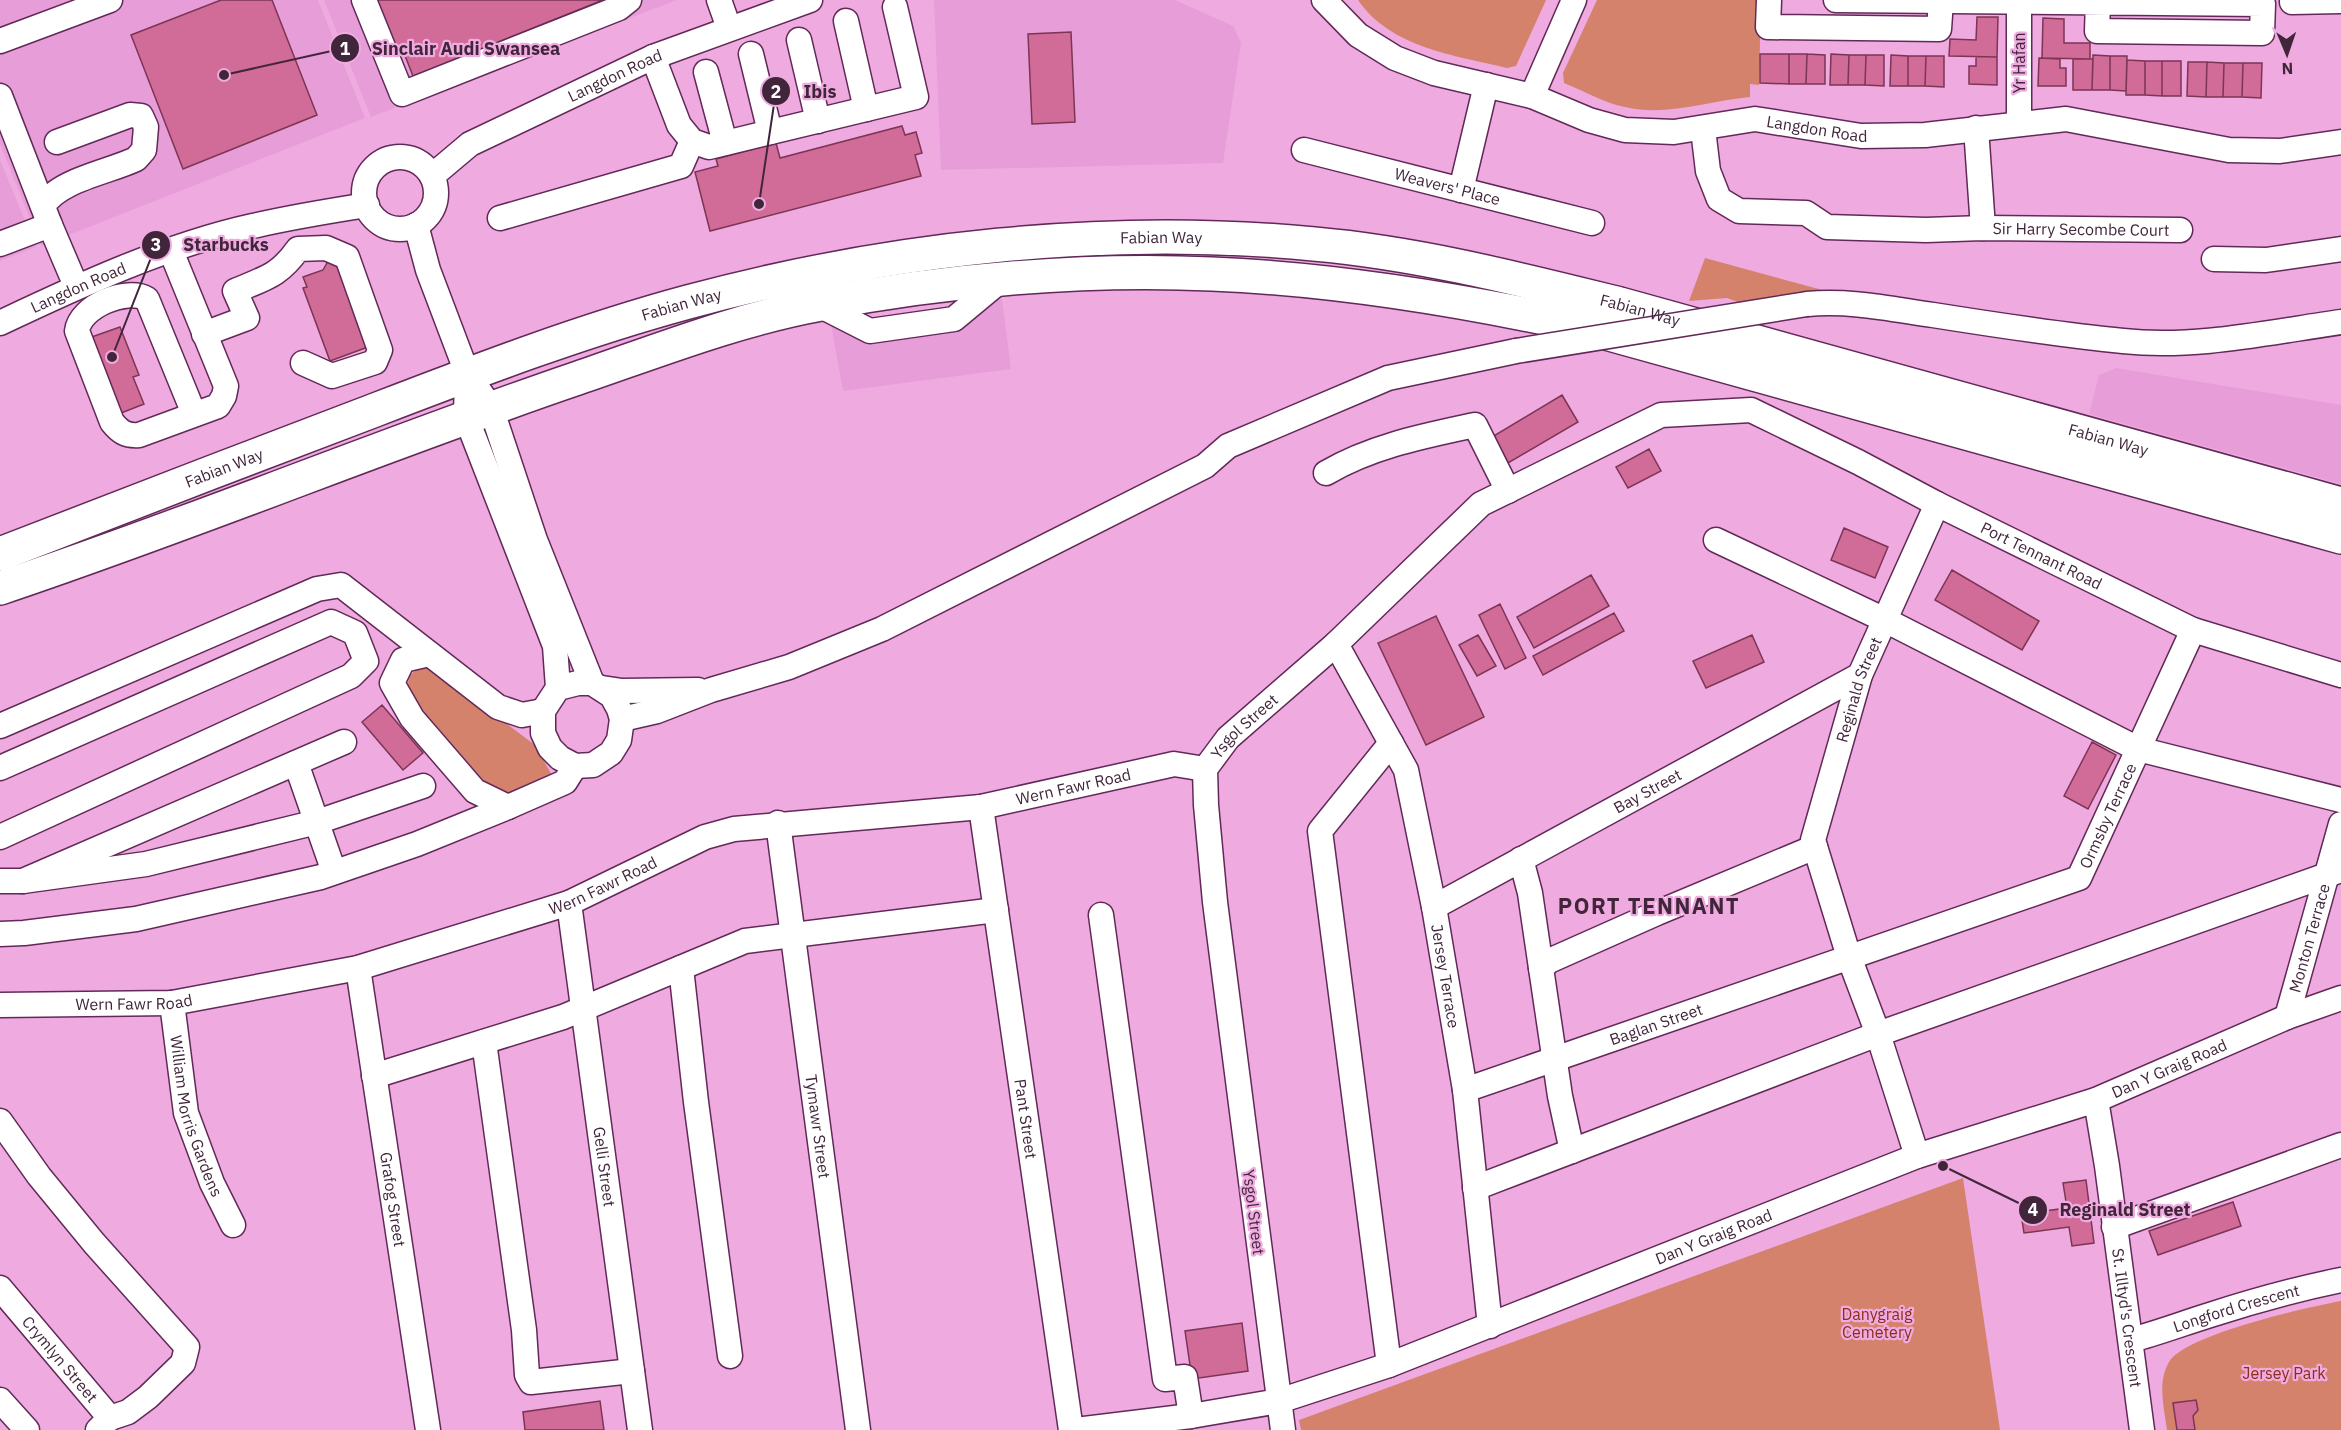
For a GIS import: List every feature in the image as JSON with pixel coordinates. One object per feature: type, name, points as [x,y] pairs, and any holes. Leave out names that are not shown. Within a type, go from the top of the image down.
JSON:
[{"type":"highway","name":"Fabian Way","points":[[0,554],[467,373],[687,302],[816,272],[995,245],[1091,239],[1189,238],[1316,244],[1444,263],[1554,287],[2341,504]]},
{"type":"highway","name":"Fabian Way","points":[[0,588],[479,413],[708,334],[817,304],[907,290],[1001,280],[1106,274],[1211,274],[1339,284],[1458,301],[1577,325],[2341,537]]},
{"type":"street","points":[[0,41],[110,0]]},
{"type":"street","points":[[364,0],[402,94],[619,9],[629,0]]},
{"type":"street","points":[[718,0],[729,28]]},
{"type":"street","name":"Langdon Road","points":[[432,176],[470,144],[653,57],[810,0]]},
{"type":"street","name":"Langdon Road","points":[[1324,0],[1358,35],[1395,58],[1434,73],[1532,96],[1589,120],[1625,130],[1674,132],[1755,119],[1861,136],[1926,135],[2066,119],[2229,150],[2280,151],[2341,142]]},
{"type":"street","points":[[1532,96],[1574,0]]},
{"type":"street","points":[[1769,0],[1768,27],[1939,29],[1941,1]]},
{"type":"street","points":[[1833,28],[1834,0],[2019,2],[2098,2],[2189,3],[2263,4],[2262,33],[2097,31],[2098,2]]},
{"type":"street","points":[[2292,2],[2341,1]]},
{"type":"street","name":"Yr Hafan","points":[[2019,2],[2019,123]]},
{"type":"street","points":[[2189,3],[2189,32]]},
{"type":"street","points":[[653,57],[679,125],[692,141],[709,147],[916,97],[895,7]]},
{"type":"street","points":[[846,21],[866,109]]},
{"type":"street","points":[[799,40],[818,121]]},
{"type":"street","points":[[751,54],[770,132]]},
{"type":"street","points":[[706,72],[725,143]]},
{"type":"street","points":[[1461,190],[1486,85]]},
{"type":"street","points":[[0,96],[76,286]]},
{"type":"street","points":[[0,244],[46,215],[49,195],[66,186],[136,159],[144,150],[146,127],[141,116],[130,115],[57,142]]},
{"type":"street","name":"Sir Harry Secombe Court","points":[[1977,128],[1983,228]]},
{"type":"street","name":"Sir Harry Secombe Court","points":[[1702,129],[1708,171],[1719,199],[1739,211],[1806,213],[1827,227],[1926,230],[1983,228],[2180,230]]},
{"type":"street","points":[[500,218],[681,166],[692,141]]},
{"type":"street","name":"Weavers' Place","points":[[1304,150],[1592,223]]},
{"type":"street","points":[[403,157],[425,166],[436,187],[433,209],[426,219],[405,229],[381,224],[372,216],[366,205],[364,193],[366,182],[372,171],[380,163],[392,158],[403,157]]},
{"type":"street","name":"Langdon Road","points":[[0,323],[76,286],[171,250],[251,226],[366,205]]},
{"type":"street","points":[[416,225],[428,270],[467,373],[479,413],[555,646],[558,687],[543,711],[543,733],[549,748],[560,758],[575,766],[593,765],[612,753],[619,740],[622,719],[619,709],[612,696],[597,686],[479,413]]},
{"type":"street","points":[[204,334],[247,318],[235,291],[267,278],[285,267],[298,249],[326,248],[347,257],[380,350],[375,362],[332,376],[303,363]]},
{"type":"street","points":[[2214,259],[2266,260],[2341,249]]},
{"type":"street","points":[[171,250],[226,386],[224,396],[218,406],[139,435],[128,436],[118,430],[112,422],[79,340],[78,323],[82,316],[93,307],[125,295],[141,295],[147,299],[194,414]]},
{"type":"street","points":[[622,719],[657,711],[711,690],[789,668],[882,629],[1205,466],[1228,446],[1388,378],[1516,351],[1806,304],[1857,304],[1893,308],[2125,342],[2194,341],[2341,322]]},
{"type":"street","name":"Ysgol Street","points":[[1282,1430],[1215,902],[1204,769],[1228,738],[1336,644],[1481,504],[1661,415],[1751,410]]},
{"type":"street","name":"Port Tennant Road","points":[[1751,410],[2193,630],[2341,675]]},
{"type":"street","points":[[1326,473],[1385,446],[1475,425],[1508,491]]},
{"type":"street","name":"Reginald Street","points":[[1917,1156],[1878,1034],[1849,957],[1813,840],[1860,675],[1937,504]]},
{"type":"street","points":[[1716,540],[1885,620],[2138,749],[2341,800]]},
{"type":"street","points":[[0,726],[306,593],[341,585],[498,706],[522,715],[543,711]]},
{"type":"street","points":[[0,768],[331,622],[355,633],[366,661],[351,676],[0,837]]},
{"type":"street","name":"Ormsby Terrace","points":[[1849,957],[2079,878],[2193,630]]},
{"type":"street","name":"Jersey Terrace","points":[[1336,644],[1406,770],[1434,907],[1465,1090],[1490,1326]]},
{"type":"street","points":[[429,654],[403,660],[392,683],[412,718],[475,791],[508,807]]},
{"type":"street","name":"Bay Street","points":[[1434,907],[1860,675]]},
{"type":"street","points":[[558,687],[578,683],[622,691],[711,690]]},
{"type":"street","points":[[11,881],[344,742]]},
{"type":"street","points":[[1389,1365],[1320,831],[1391,743]]},
{"type":"street","points":[[296,763],[334,872]]},
{"type":"street","name":"Wern Fawr Road","points":[[0,1005],[172,1003],[358,968],[568,903],[705,837],[734,829],[778,823],[981,807],[1174,764],[1204,769]]},
{"type":"street","points":[[0,934],[136,919],[334,872],[417,844],[565,782],[575,766]]},
{"type":"street","points":[[11,881],[146,864],[317,822],[423,786]]},
{"type":"street","name":"Pant Street","points":[[981,807],[1071,1430]]},
{"type":"street","name":"Tymawr Street","points":[[778,823],[858,1430]]},
{"type":"street","name":"Monton Terrace","points":[[2287,1017],[2334,874],[2341,824]]},
{"type":"street","points":[[1541,968],[1549,961],[1815,848]]},
{"type":"street","points":[[1521,859],[1530,893],[1565,1125],[1572,1151]]},
{"type":"street","points":[[1475,1188],[1878,1034],[2334,874]]},
{"type":"street","name":"Gelli Street","points":[[568,903],[640,1430]]},
{"type":"street","points":[[375,1076],[563,1017],[745,941],[996,910]]},
{"type":"street","points":[[1101,915],[1165,1379],[1185,1377],[1191,1416]]},
{"type":"street","name":"Baglan Street","points":[[1465,1090],[1849,957]]},
{"type":"street","name":"Grafog Street","points":[[358,968],[428,1430]]},
{"type":"street","points":[[681,968],[696,1102],[730,1356]]},
{"type":"street","name":"Dan Y Graig Road","points":[[1076,1430],[1191,1416],[1278,1401],[1389,1365],[1917,1156],[2096,1100],[2287,1017],[2341,998]]},
{"type":"street","name":"William Morris Gardens","points":[[172,1003],[186,1113],[212,1183],[233,1225]]},
{"type":"street","points":[[484,1042],[524,1330],[527,1375],[531,1382],[632,1371]]},
{"type":"street","name":"St. Illtyd's Crescent","points":[[2096,1100],[2142,1430]]},
{"type":"street","points":[[0,1121],[39,1176],[94,1243],[187,1347],[183,1363],[148,1397],[129,1412],[104,1424]]},
{"type":"street","points":[[2114,1227],[2341,1145]]},
{"type":"street","name":"Longford Crescent","points":[[2131,1340],[2297,1289],[2341,1280]]},
{"type":"street","name":"Crymlyn Street","points":[[0,1288],[104,1424]]},
{"type":"street","points":[[0,1401],[27,1430]]},
{"type":"shaded area","points":[[0,0],[318,0],[365,118],[41,246],[0,144]]},
{"type":"shaded area","points":[[324,0],[677,0],[371,117]]},
{"type":"shaded area","points":[[934,0],[1175,0],[1233,26],[1241,43],[1223,163],[941,170]]},
{"type":"shaded area","points":[[0,160],[36,247],[0,261]]},
{"type":"shaded area","points":[[1002,299],[1011,369],[843,391],[831,325]]},
{"type":"shaded area","points":[[2116,368],[2341,405],[2341,484],[2089,414],[2099,375]]},
{"type":"green space","points":[[1358,0],[1546,0],[1516,66],[1507,68],[1445,53],[1406,39],[1388,29],[1372,16]]},
{"type":"green space","points":[[1597,0],[1761,0],[1759,85],[1750,84],[1750,97],[1671,109],[1640,110],[1602,100],[1564,83],[1563,73]]},
{"type":"green space","points":[[1705,258],[1826,291],[1743,304],[1727,298],[1689,301]]},
{"type":"green space","points":[[428,667],[438,672],[535,745],[554,779],[509,794],[490,788],[409,694],[408,683],[413,672]]},
{"type":"green space","name":"Danygraig Cemetery","points":[[1963,1178],[2000,1430],[1301,1430],[1299,1420]]},
{"type":"green space","name":"Jersey Park","points":[[2341,1301],[2341,1430],[2167,1430],[2162,1395],[2163,1378],[2169,1362],[2179,1352],[2221,1332],[2302,1309]]},
{"type":"building","points":[[221,0],[272,0],[317,115],[183,169],[131,35]]},
{"type":"building","points":[[378,0],[603,0],[413,76],[404,53],[389,59],[367,4]]},
{"type":"building","points":[[1977,17],[1998,17],[1997,57],[1949,56],[1950,39],[1976,40]]},
{"type":"building","points":[[2043,18],[2064,19],[2064,43],[2090,43],[2090,59],[2042,58]]},
{"type":"building","points":[[1071,32],[1075,122],[1032,124],[1028,34]]},
{"type":"building","points":[[1760,54],[1789,54],[1789,84],[1760,83]]},
{"type":"building","points":[[1789,54],[1807,54],[1806,84],[1789,84]]},
{"type":"building","points":[[1807,54],[1825,55],[1825,84],[1806,84]]},
{"type":"building","points":[[1831,54],[1849,55],[1848,85],[1830,85]]},
{"type":"building","points":[[1849,55],[1866,55],[1865,85],[1848,85]]},
{"type":"building","points":[[1866,55],[1884,55],[1884,86],[1865,85]]},
{"type":"building","points":[[1891,55],[1908,56],[1908,86],[1890,86]]},
{"type":"building","points":[[2093,55],[2110,56],[2110,90],[2092,90]]},
{"type":"building","points":[[1908,56],[1926,56],[1925,86],[1908,86]]},
{"type":"building","points":[[1926,56],[1944,56],[1944,87],[1925,86]]},
{"type":"building","points":[[2110,56],[2127,56],[2126,91],[2110,90]]},
{"type":"building","points":[[1976,57],[1997,57],[1997,85],[1969,84],[1969,66],[1976,66]]},
{"type":"building","points":[[2039,58],[2060,59],[2060,68],[2066,68],[2066,86],[2038,86]]},
{"type":"building","points":[[2073,59],[2093,59],[2092,90],[2073,90]]},
{"type":"building","points":[[2127,60],[2145,61],[2145,95],[2126,95]]},
{"type":"building","points":[[2145,61],[2162,61],[2162,96],[2145,95]]},
{"type":"building","points":[[2162,61],[2181,61],[2181,96],[2162,96]]},
{"type":"building","points":[[2188,62],[2207,62],[2206,97],[2187,96]]},
{"type":"building","points":[[2207,62],[2224,63],[2223,97],[2206,97]]},
{"type":"building","points":[[2224,63],[2243,63],[2242,97],[2223,97]]},
{"type":"building","points":[[2243,63],[2262,63],[2261,98],[2242,97]]},
{"type":"building","points":[[902,126],[905,135],[916,132],[922,153],[915,155],[921,176],[710,231],[695,172],[718,166],[716,159],[776,143],[780,158]]},
{"type":"building","points":[[331,256],[345,261],[376,344],[330,361],[303,288],[307,287],[303,277],[323,270]]},
{"type":"building","points":[[120,327],[139,375],[133,377],[144,404],[116,415],[86,339]]},
{"type":"building","points":[[1562,395],[1578,422],[1508,463],[1492,437]]},
{"type":"building","points":[[1649,449],[1661,471],[1628,488],[1616,467]]},
{"type":"building","points":[[1844,528],[1888,547],[1875,578],[1831,560]]},
{"type":"building","points":[[1952,570],[2039,621],[2022,650],[1935,600]]},
{"type":"building","points":[[1591,575],[1609,606],[1534,648],[1517,617]]},
{"type":"building","points":[[1500,604],[1526,658],[1505,669],[1479,615]]},
{"type":"building","points":[[1614,613],[1624,631],[1543,675],[1533,656]]},
{"type":"building","points":[[1436,616],[1484,717],[1426,745],[1378,643]]},
{"type":"building","points":[[1478,635],[1496,666],[1477,676],[1459,645]]},
{"type":"building","points":[[1752,635],[1764,662],[1706,688],[1693,661]]},
{"type":"building","points":[[382,705],[423,753],[403,770],[362,722]]},
{"type":"building","points":[[2092,742],[2116,755],[2088,809],[2064,796]]},
{"type":"building","points":[[2086,1180],[2094,1243],[2072,1246],[2069,1227],[2024,1233],[2021,1214],[2067,1208],[2063,1183]]},
{"type":"building","points":[[2233,1202],[2241,1226],[2158,1255],[2149,1231]]},
{"type":"building","points":[[1242,1323],[1248,1371],[1192,1379],[1185,1331]]},
{"type":"building","points":[[2196,1400],[2198,1410],[2193,1416],[2195,1430],[2177,1430],[2173,1403]]},
{"type":"building","points":[[600,1401],[604,1430],[525,1430],[523,1412]]},
{"type":"place","name":"Sinclair Audi Swansea","points":[[224,75]]},
{"type":"place","name":"Ibis","points":[[759,204]]},
{"type":"place","name":"Starbucks","points":[[112,357]]},
{"type":"place","name":"Reginald Street","points":[[1943,1166]]},
{"type":"district","name":"PORT TENNANT","points":[[1649,905]]}]
